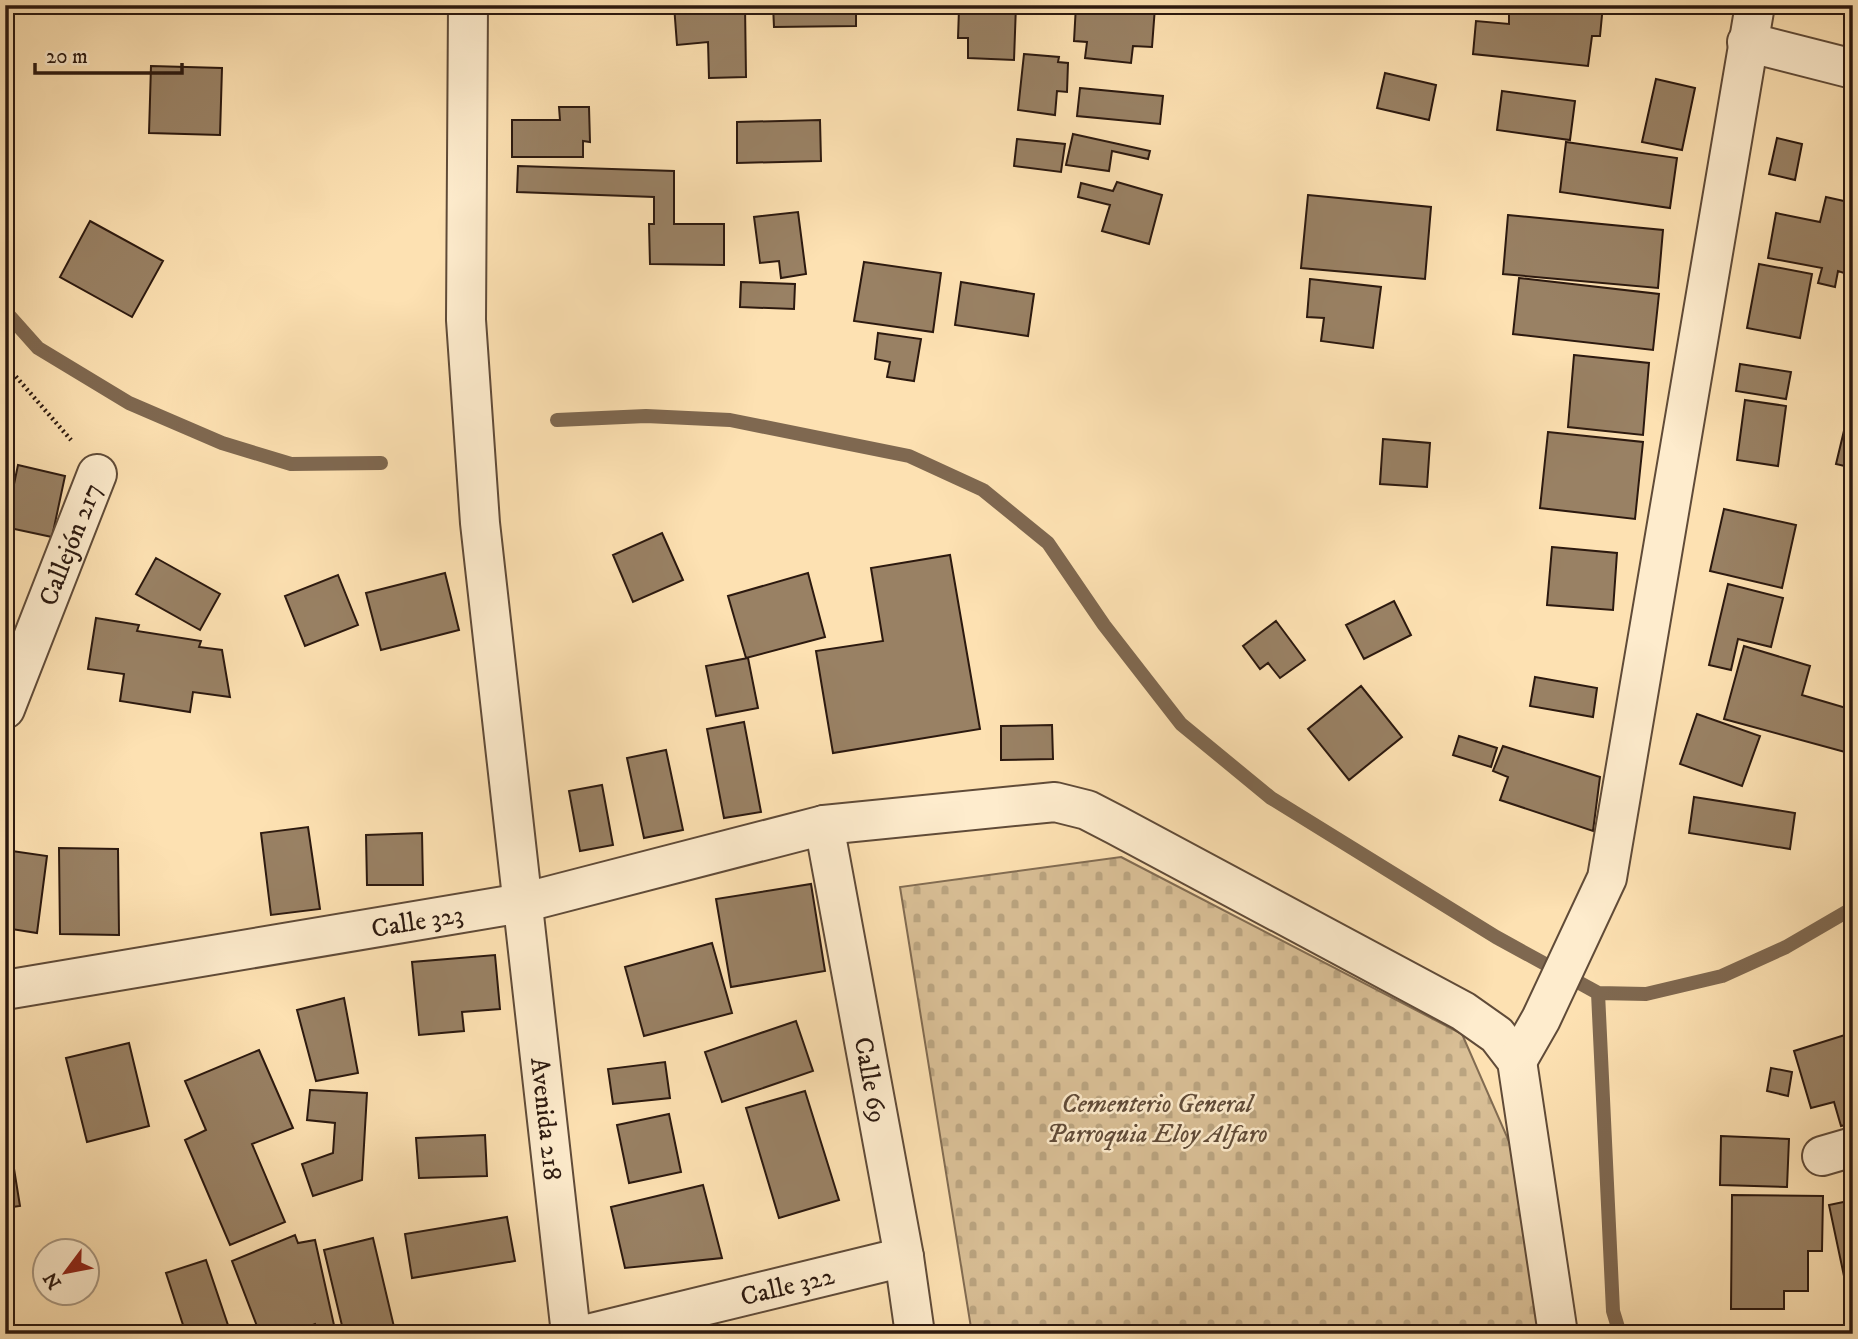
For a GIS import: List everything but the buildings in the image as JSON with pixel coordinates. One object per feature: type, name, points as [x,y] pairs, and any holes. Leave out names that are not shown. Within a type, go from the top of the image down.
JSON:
[{"type":"street","name":"Avenida 218","points":[[468,5],[466,320],[480,523],[571,1334]]},
{"type":"street","points":[[1558,1334],[1517,1061],[1541,1019],[1607,878],[1755,5]]},
{"type":"street","points":[[1747,42],[1853,69]]},
{"type":"street","name":"Callejón 217","points":[[5,709],[97,474]]},
{"type":"street","name":"Calle 323","points":[[5,990],[522,903],[824,825],[1055,802],[1087,810],[1463,1011],[1497,1035],[1517,1061]]},
{"type":"street","name":"Calle 69","points":[[824,825],[904,1257],[915,1334]]},
{"type":"street","name":"Calle 322","points":[[588,1334],[904,1257]]},
{"type":"path","name":"Callejón 217","points":[[5,364],[53,415],[97,474]]},
{"type":"green space","name":"Cementerio General Parroquia Eloy Alfaro","points":[[1121,857],[1462,1034],[1511,1146],[1539,1334],[972,1334],[900,887]]},
{"type":"waterway","points":[[5,311],[38,348],[129,403],[222,443],[291,464],[381,463]]},
{"type":"waterway","points":[[557,420],[646,416],[730,420],[909,456],[983,490],[1048,543],[1104,625],[1181,724],[1271,798],[1496,937],[1598,993],[1646,994],[1722,976],[1786,947],[1853,908]]},
{"type":"waterway","points":[[1598,993],[1613,1311],[1620,1334]]}]
